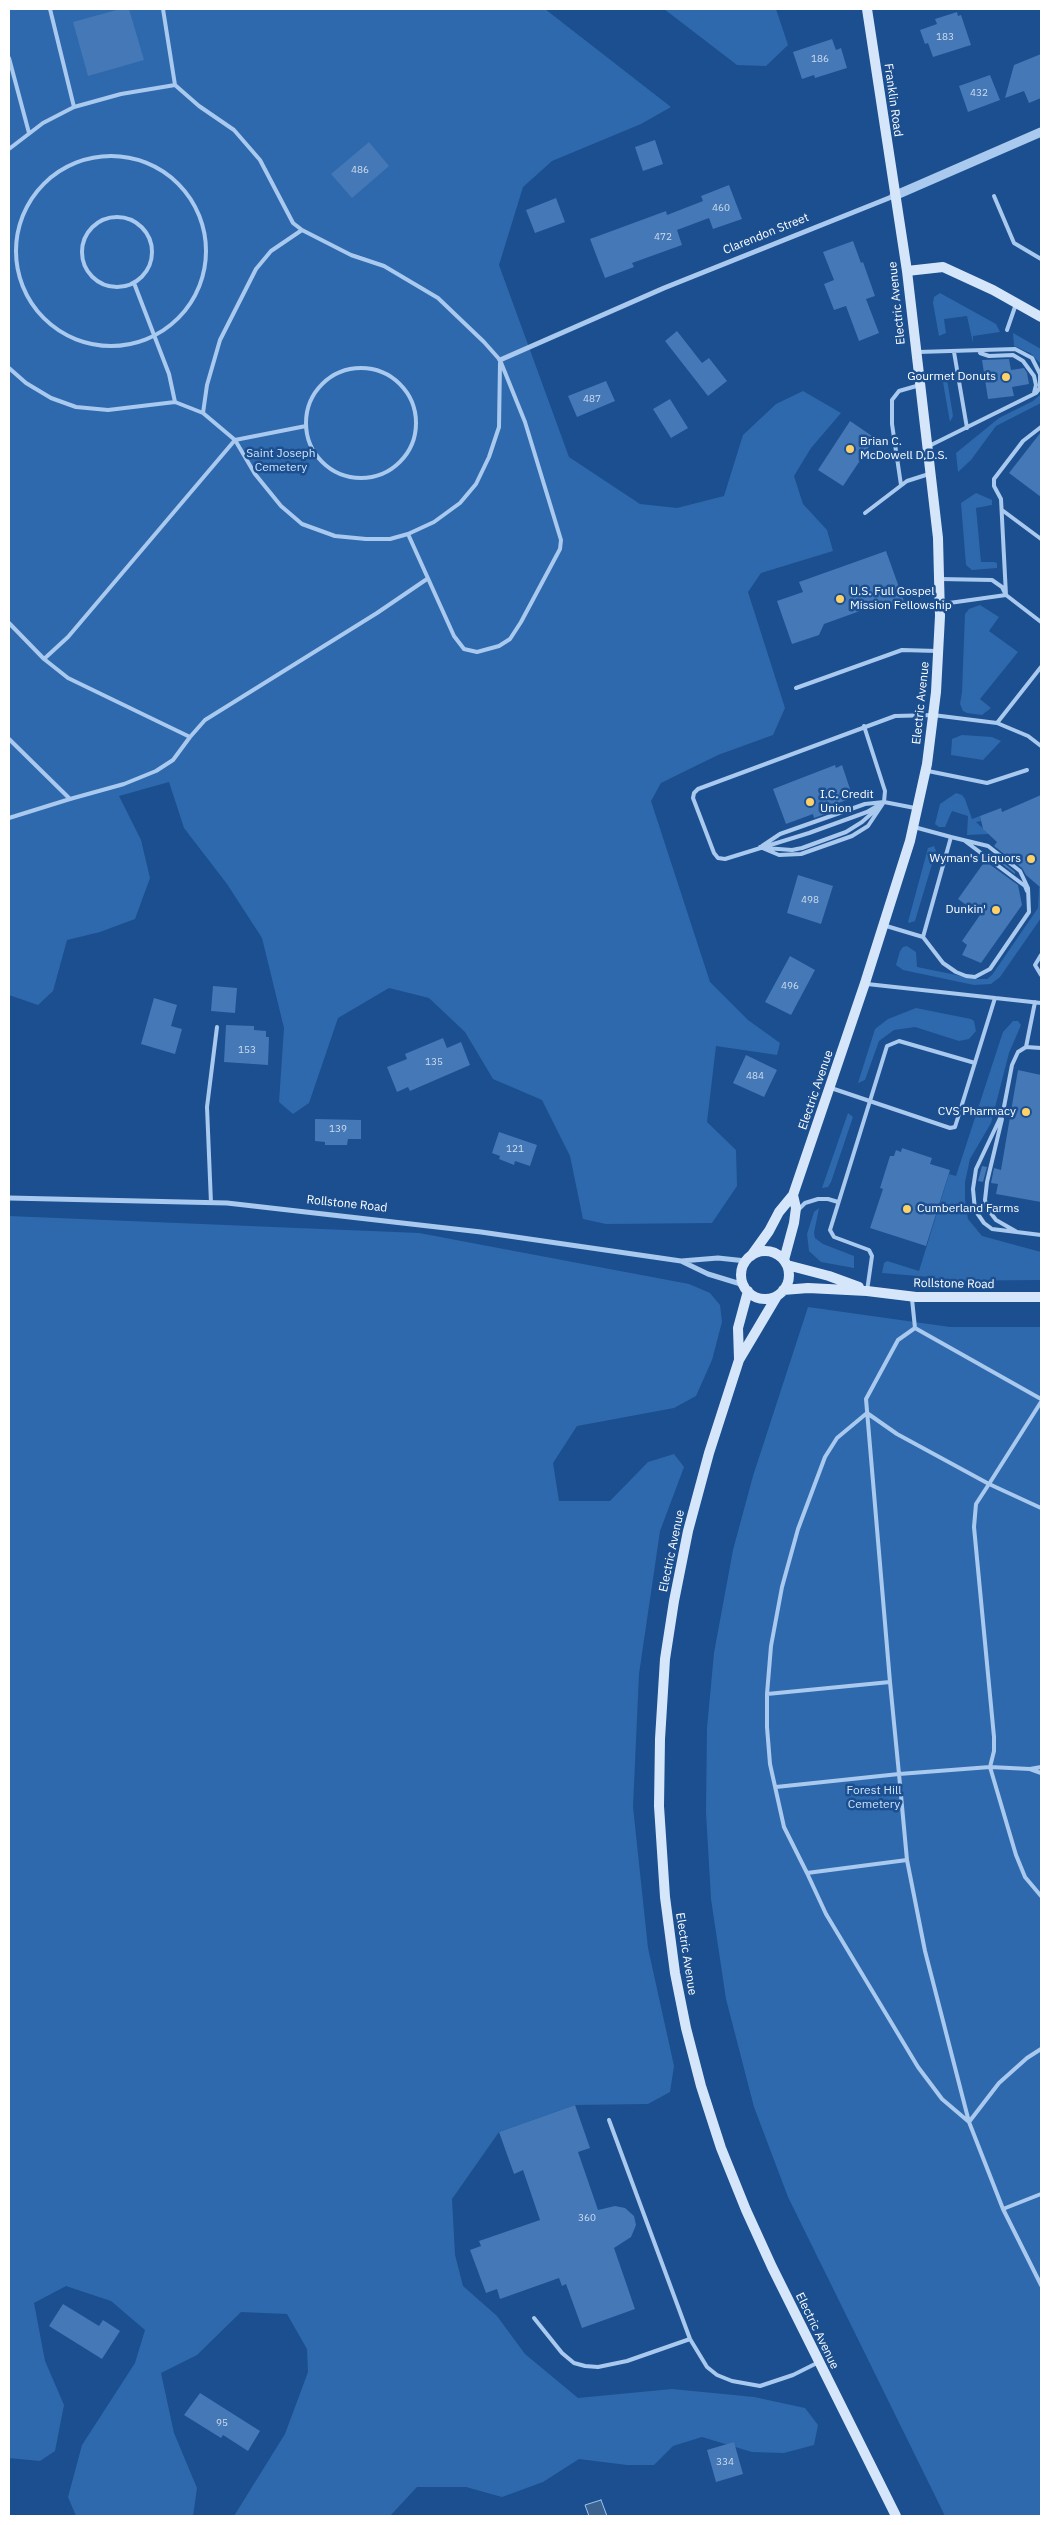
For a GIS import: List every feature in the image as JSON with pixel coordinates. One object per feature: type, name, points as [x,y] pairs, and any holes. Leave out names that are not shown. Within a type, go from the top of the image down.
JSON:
[{"type":"main road","name":"Franklin Road","points":[[867,9],[894,196]]},
{"type":"main road","name":"Electric Avenue","points":[[786,1262],[795,1214],[794,1195],[884,925],[913,827],[925,771],[933,715],[940,604],[938,538],[929,446],[915,352],[907,272],[894,196]]},
{"type":"main road","points":[[907,272],[943,267],[1040,315]]},
{"type":"main road","name":"Electric Avenue","points":[[748,1259],[769,1231],[779,1212],[794,1195]]},
{"type":"main road","points":[[758,1252],[772,1252],[786,1262],[789,1278],[780,1293],[762,1298],[746,1288],[742,1277],[748,1259],[758,1252]]},
{"type":"main road","name":"Rollstone Road","points":[[786,1262],[867,1291]]},
{"type":"main road","name":"Electric Avenue","points":[[739,1360],[738,1328],[746,1288]]},
{"type":"main road","name":"Rollstone Road","points":[[780,1293],[808,1288],[867,1291],[912,1296],[1041,1297]]},
{"type":"main road","name":"Electric Avenue","points":[[780,1293],[739,1360],[709,1453],[688,1531],[668,1639],[662,1698],[659,1761],[664,1888],[681,2002],[693,2056],[710,2116],[746,2210],[818,2362],[896,2516]]},
{"type":"street","name":"Clarendon Street","points":[[500,360],[664,288],[894,196],[1041,132]]},
{"type":"street","name":"Rollstone Road","points":[[9,1198],[211,1203],[481,1232],[681,1261],[718,1258],[748,1259]]},
{"type":"street","name":"Rollstone Road","points":[[681,1261],[708,1274],[746,1288]]},
{"type":"lane","points":[[50,9],[74,107]]},
{"type":"lane","points":[[162,9],[175,85],[200,106],[234,130],[260,160],[293,223],[302,230],[351,255],[384,266],[438,298],[500,360],[518,403],[561,540],[560,549],[510,639],[498,646],[477,652],[464,649],[454,636],[408,534]]},
{"type":"lane","points":[[9,58],[29,133]]},
{"type":"lane","points":[[9,149],[29,133],[74,107],[121,94],[175,85]]},
{"type":"lane","points":[[105,156],[131,158],[155,167],[176,182],[193,202],[203,227],[206,253],[202,278],[192,302],[175,322],[154,337],[129,346],[103,347],[78,342],[48,323],[36,311],[22,289],[16,264],[16,237],[23,212],[43,184],[56,173],[79,161],[105,156]]},
{"type":"lane","points":[[994,196],[1014,243],[1041,259]]},
{"type":"lane","points":[[121,218],[135,222],[146,232],[151,246],[151,260],[145,274],[134,283],[120,288],[105,286],[93,278],[84,266],[82,252],[85,237],[94,226],[106,219],[121,218]]},
{"type":"lane","points":[[203,413],[207,385],[220,340],[256,269],[272,251],[302,230]]},
{"type":"lane","points":[[134,283],[169,374],[175,402]]},
{"type":"lane","points":[[1007,330],[1016,303]]},
{"type":"lane","points":[[915,352],[978,352],[1015,349],[1032,358],[1038,368],[1041,384],[1039,391],[1032,396],[929,446]]},
{"type":"lane","points":[[954,352],[967,428]]},
{"type":"lane","points":[[978,352],[989,356],[1013,355],[1023,361],[1034,376],[1036,389],[1032,396]]},
{"type":"lane","points":[[9,368],[26,382],[51,398],[76,406],[108,410],[175,402],[203,413],[235,440],[255,474],[281,506],[302,524],[334,536],[390,539],[408,534],[434,522],[460,503],[476,484],[489,457],[499,427],[500,360]]},
{"type":"lane","points":[[360,369],[374,370],[392,378],[407,392],[415,411],[416,431],[409,450],[396,466],[379,476],[358,478],[339,474],[322,462],[311,445],[306,426],[309,406],[319,388],[334,375],[360,369]]},
{"type":"lane","points":[[901,485],[892,424],[892,400],[899,391],[920,385]]},
{"type":"lane","points":[[44,659],[68,637],[235,440],[306,426]]},
{"type":"lane","points":[[1006,595],[1001,495],[994,486],[994,479],[1023,441],[1041,427]]},
{"type":"lane","points":[[865,513],[914,477],[931,474]]},
{"type":"lane","points":[[1002,510],[1041,540]]},
{"type":"lane","points":[[9,818],[124,784],[156,771],[174,760],[190,736],[205,720],[377,613],[427,578]]},
{"type":"lane","points":[[939,579],[992,580],[1002,587],[1006,595],[1041,622]]},
{"type":"lane","points":[[940,604],[1006,595]]},
{"type":"lane","points":[[9,623],[44,659],[68,678],[190,736]]},
{"type":"lane","points":[[796,688],[902,650],[938,652]]},
{"type":"lane","points":[[997,723],[1041,667]]},
{"type":"lane","points":[[884,802],[859,815],[787,840],[730,858],[722,858],[716,856],[694,798],[695,791],[864,726],[895,716],[933,715],[997,723],[1028,736],[1041,746]]},
{"type":"lane","points":[[760,848],[779,855],[801,854],[852,836],[868,826],[884,802],[884,784],[864,726]]},
{"type":"lane","points":[[9,740],[70,799]]},
{"type":"lane","points":[[925,771],[987,783],[1027,770]]},
{"type":"lane","points":[[760,848],[792,850],[837,835],[857,826],[884,802]]},
{"type":"lane","points":[[760,848],[787,831],[855,807],[884,802],[917,809]]},
{"type":"lane","points":[[884,925],[923,936],[943,963],[966,976],[984,974],[990,969],[1029,912],[1029,896],[1026,881],[1020,871],[992,848],[913,827]]},
{"type":"lane","points":[[923,936],[951,837]]},
{"type":"lane","points":[[962,839],[1025,886],[1029,896]]},
{"type":"lane","points":[[1041,955],[1035,965],[1041,975]]},
{"type":"lane","points":[[865,983],[1041,1003]]},
{"type":"lane","points":[[830,1088],[950,1128],[955,1127],[995,998]]},
{"type":"lane","points":[[1026,1047],[1035,1002]]},
{"type":"lane","points":[[211,1203],[207,1107],[217,1027]]},
{"type":"lane","points":[[867,1291],[872,1256],[869,1250],[834,1237],[830,1232],[887,1046],[899,1041],[975,1063]]},
{"type":"lane","points":[[1020,1233],[996,1220],[987,1208],[987,1182],[1015,1058],[1018,1052],[1026,1047],[1041,1048]]},
{"type":"lane","points":[[1004,1112],[976,1169],[973,1189],[978,1215],[992,1229],[1041,1236]]},
{"type":"lane","points":[[795,1214],[800,1207],[810,1201],[824,1198],[838,1202]]},
{"type":"lane","points":[[912,1296],[915,1328]]},
{"type":"lane","points":[[915,1328],[1041,1400],[976,1504],[974,1527],[994,1737],[994,1750],[990,1767],[1016,1856],[1025,1877],[1041,1896]]},
{"type":"lane","points":[[915,1328],[898,1340],[866,1399],[907,1860],[925,1951],[969,2122],[1003,2209],[1041,2285]]},
{"type":"lane","points":[[867,1413],[897,1434],[989,1484],[1041,1508]]},
{"type":"lane","points":[[867,1413],[837,1438],[825,1457],[798,1530],[782,1586],[771,1646],[767,1694],[770,1764],[784,1827],[808,1873],[826,1914],[918,2067],[942,2099],[969,2122]]},
{"type":"lane","points":[[767,1694],[890,1682]]},
{"type":"lane","points":[[776,1787],[990,1767],[1030,1769],[1041,1767]]},
{"type":"lane","points":[[1030,1769],[1041,1773]]},
{"type":"lane","points":[[808,1873],[907,1860]]},
{"type":"lane","points":[[969,2122],[999,2084],[1027,2058],[1041,2049]]},
{"type":"lane","points":[[609,2120],[690,2339],[700,2357],[717,2375],[747,2385],[760,2386],[781,2380],[818,2362]]},
{"type":"lane","points":[[1003,2209],[1041,2194]]},
{"type":"lane","points":[[534,2318],[562,2353],[574,2363],[585,2366],[605,2366],[627,2361],[690,2339]]},
{"type":"green space","name":"Saint Joseph Cemetery","points":[[9,9],[545,9],[671,107],[641,124],[552,161],[523,187],[499,265],[569,457],[640,504],[677,508],[724,496],[743,435],[776,404],[803,391],[841,413],[811,448],[794,476],[803,504],[827,530],[833,551],[761,573],[748,592],[785,708],[773,735],[718,755],[661,783],[651,801],[710,982],[748,1020],[780,1043],[777,1055],[716,1046],[707,1122],[736,1150],[737,1186],[712,1223],[606,1224],[583,1219],[570,1156],[542,1100],[493,1079],[465,1032],[429,998],[389,988],[338,1018],[309,1103],[293,1114],[279,1102],[284,1028],[262,938],[227,884],[184,828],[169,782],[119,796],[141,840],[150,878],[135,919],[100,932],[67,940],[53,991],[38,1005],[9,995]]},
{"type":"green space","points":[[664,9],[776,9],[788,45],[766,66],[737,65]]},
{"type":"green space","points":[[940,293],[996,324],[1000,332],[973,336],[973,343],[967,316],[944,319],[946,333],[939,336],[933,303],[934,297]]},
{"type":"green space","points":[[1013,333],[1041,349],[1041,364],[1030,353],[1014,346]]},
{"type":"green space","points":[[941,371],[946,373],[953,416],[950,422]]},
{"type":"green space","points":[[1041,394],[1041,403],[996,426],[971,460],[958,472],[956,453],[999,418],[1033,401]]},
{"type":"green space","points":[[976,493],[992,500],[992,505],[976,508],[981,562],[997,563],[997,568],[972,570],[966,565],[961,503]]},
{"type":"green space","points":[[980,605],[999,617],[989,631],[1018,652],[980,699],[991,708],[982,715],[963,711],[960,704],[965,614],[969,609]]},
{"type":"green space","points":[[962,735],[992,737],[1001,741],[983,760],[951,755],[952,739]]},
{"type":"green space","points":[[956,793],[962,795],[965,799],[972,819],[980,816],[981,821],[976,822],[989,834],[967,835],[968,816],[952,811],[945,827],[939,827],[935,824],[940,804]]},
{"type":"green space","points":[[934,846],[936,851],[915,921],[909,923],[928,848]]},
{"type":"green space","points":[[1039,887],[1041,888],[1041,918],[1000,977],[991,984],[974,985],[903,970],[896,965],[900,951],[903,947],[907,946],[916,952],[917,967],[976,979],[987,979],[992,975],[1038,908]]},
{"type":"green space","points":[[916,1008],[971,1019],[974,1021],[976,1031],[969,1039],[959,1041],[915,1027],[894,1030],[879,1041],[865,1080],[858,1083],[875,1029],[888,1019]]},
{"type":"green space","points":[[1013,1021],[1018,1021],[1021,1025],[1009,1053],[991,1123],[970,1159],[965,1182],[965,1200],[968,1219],[982,1236],[1041,1252],[1041,1280],[930,1281],[930,1277],[882,1273],[884,1263],[887,1261],[919,1271],[949,1174],[956,1176],[1003,1032]]},
{"type":"green space","points":[[848,1113],[853,1117],[831,1182],[828,1187],[822,1188]]},
{"type":"green space","points":[[819,1208],[814,1233],[815,1238],[823,1244],[854,1256],[854,1268],[821,1262],[809,1251],[807,1234],[814,1212]]},
{"type":"green space","points":[[9,1216],[419,1233],[689,1284],[710,1293],[720,1305],[722,1322],[712,1360],[696,1396],[674,1408],[577,1426],[553,1463],[559,1501],[610,1501],[648,1462],[674,1454],[684,1467],[660,1531],[639,1674],[633,1807],[648,1948],[674,2066],[670,2092],[648,2104],[575,2105],[499,2132],[452,2199],[455,2255],[463,2286],[497,2316],[525,2354],[578,2398],[672,2389],[754,2397],[805,2408],[818,2425],[814,2445],[784,2453],[752,2452],[702,2437],[673,2446],[654,2465],[627,2465],[579,2459],[543,2482],[502,2497],[466,2487],[417,2487],[390,2516],[234,2516],[285,2434],[308,2372],[307,2349],[287,2314],[241,2312],[197,2355],[161,2373],[174,2433],[197,2488],[193,2516],[76,2516],[68,2497],[82,2445],[135,2363],[145,2330],[111,2301],[66,2286],[34,2303],[45,2361],[64,2405],[55,2451],[40,2461],[9,2458]]},
{"type":"green space","name":"Forest Hill Cemetery","points":[[808,1307],[950,1327],[1041,1327],[1041,2516],[945,2516],[788,2197],[754,2107],[726,1999],[711,1899],[706,1812],[707,1728],[714,1653],[733,1550],[753,1476]]},
{"type":"shaded area","points":[[601,2500],[607,2516],[589,2516],[585,2505]]},
{"type":"building","points":[[120,9],[129,9],[144,60],[88,76],[73,22]]},
{"type":"building","points":[[957,12],[958,16],[961,15],[971,45],[933,57],[928,43],[925,44],[920,30],[937,24],[935,19]]},
{"type":"building","points":[[832,39],[836,50],[841,48],[847,68],[815,78],[814,75],[802,79],[793,52]]},
{"type":"building","points":[[1041,54],[1041,98],[1029,103],[1024,91],[1005,98],[1014,65]]},
{"type":"building","points":[[990,75],[1000,100],[968,112],[959,86]]},
{"type":"building","points":[[655,140],[663,164],[643,171],[635,147]]},
{"type":"building","points":[[369,142],[389,166],[352,198],[331,174]]},
{"type":"building","points":[[729,185],[742,219],[713,229],[709,218],[677,230],[682,245],[632,263],[634,267],[605,278],[590,239],[666,211],[667,215],[703,201],[701,196]]},
{"type":"building","points":[[556,198],[565,222],[535,233],[526,210]]},
{"type":"building","points":[[853,241],[875,296],[866,299],[879,333],[859,341],[846,306],[834,310],[824,284],[834,280],[823,252]]},
{"type":"building","points":[[677,331],[702,363],[709,358],[727,381],[708,396],[665,341]]},
{"type":"building","name":"Gourmet Donuts","points":[[1009,359],[1011,370],[1024,368],[1029,384],[1012,387],[1014,396],[988,399],[982,360]]},
{"type":"building","points":[[606,381],[615,401],[577,417],[568,396]]},
{"type":"building","points":[[670,399],[688,428],[671,438],[653,409]]},
{"type":"building","name":"Brian C. McDowell D.D.S.","points":[[850,421],[875,438],[843,486],[818,470]]},
{"type":"building","points":[[1041,432],[1041,497],[1009,473]]},
{"type":"building","name":"U.S. Full Gospel Mission Fellowship","points":[[886,551],[905,604],[882,611],[882,603],[824,624],[819,635],[792,644],[777,601],[803,592],[799,582]]},
{"type":"building","name":"I.C. Credit Union","points":[[835,765],[836,768],[842,765],[853,798],[832,805],[834,811],[814,818],[813,814],[786,824],[773,789]]},
{"type":"building","name":"Wyman's Liquors","points":[[1041,795],[1041,888],[1026,875],[1022,868],[994,846],[997,842],[983,829],[980,816],[1001,808],[1002,812]]},
{"type":"building","points":[[990,852],[1015,872],[1015,874],[989,854]]},
{"type":"building","name":"Dunkin'","points":[[985,861],[1018,885],[1022,905],[981,963],[962,955],[967,945],[962,941],[980,915],[958,899]]},
{"type":"building","points":[[798,875],[833,886],[821,924],[787,913]]},
{"type":"building","points":[[790,956],[815,970],[791,1015],[765,1002]]},
{"type":"building","points":[[213,986],[237,988],[235,1013],[211,1011]]},
{"type":"building","points":[[154,998],[177,1005],[171,1026],[182,1029],[175,1054],[141,1044]]},
{"type":"building","points":[[226,1025],[254,1026],[254,1030],[266,1031],[266,1037],[269,1037],[268,1065],[224,1062]]},
{"type":"building","points":[[443,1038],[447,1048],[461,1042],[470,1065],[410,1091],[408,1087],[397,1092],[387,1067],[407,1059],[405,1054]]},
{"type":"building","points":[[746,1055],[777,1070],[764,1097],[733,1083]]},
{"type":"building","name":"CVS Pharmacy","points":[[1018,1070],[1041,1075],[1041,1202],[996,1194],[998,1184],[991,1183],[994,1168],[1001,1170]]},
{"type":"building","points":[[315,1119],[361,1120],[361,1139],[348,1139],[347,1145],[325,1145],[325,1142],[315,1141]]},
{"type":"building","points":[[499,1132],[537,1145],[530,1166],[515,1161],[514,1165],[499,1159],[500,1156],[492,1153]]},
{"type":"building","name":"Cumberland Farms","points":[[902,1148],[932,1158],[930,1164],[950,1170],[926,1246],[870,1228],[883,1189],[880,1188],[890,1156],[894,1156],[896,1150],[901,1152]]},
{"type":"building","points":[[982,1166],[987,1167],[983,1182],[978,1181]]},
{"type":"building","points":[[575,2105],[590,2148],[578,2152],[598,2210],[615,2206],[625,2208],[634,2216],[636,2225],[631,2237],[614,2248],[635,2309],[582,2328],[566,2284],[562,2286],[559,2278],[500,2299],[497,2289],[486,2293],[470,2250],[481,2246],[479,2241],[540,2220],[523,2170],[514,2174],[499,2132]]},
{"type":"building","points":[[63,2304],[99,2326],[103,2320],[120,2331],[102,2359],[49,2326]]},
{"type":"building","points":[[200,2393],[260,2431],[248,2451],[223,2435],[221,2438],[184,2415]]},
{"type":"building","points":[[734,2442],[743,2474],[716,2482],[707,2450]]},
{"type":"place","name":"Gourmet Donuts","points":[[1006,377]]},
{"type":"place","name":"Brian C. McDowell D.D.S.","points":[[850,449]]},
{"type":"place","name":"U.S. Full Gospel Mission Fellowship","points":[[840,599]]},
{"type":"place","name":"I.C. Credit Union","points":[[810,802]]},
{"type":"place","name":"Wyman's Liquors","points":[[1031,859]]},
{"type":"place","name":"Dunkin'","points":[[996,910]]},
{"type":"place","name":"CVS Pharmacy","points":[[1026,1112]]},
{"type":"place","name":"Cumberland Farms","points":[[907,1209]]}]
